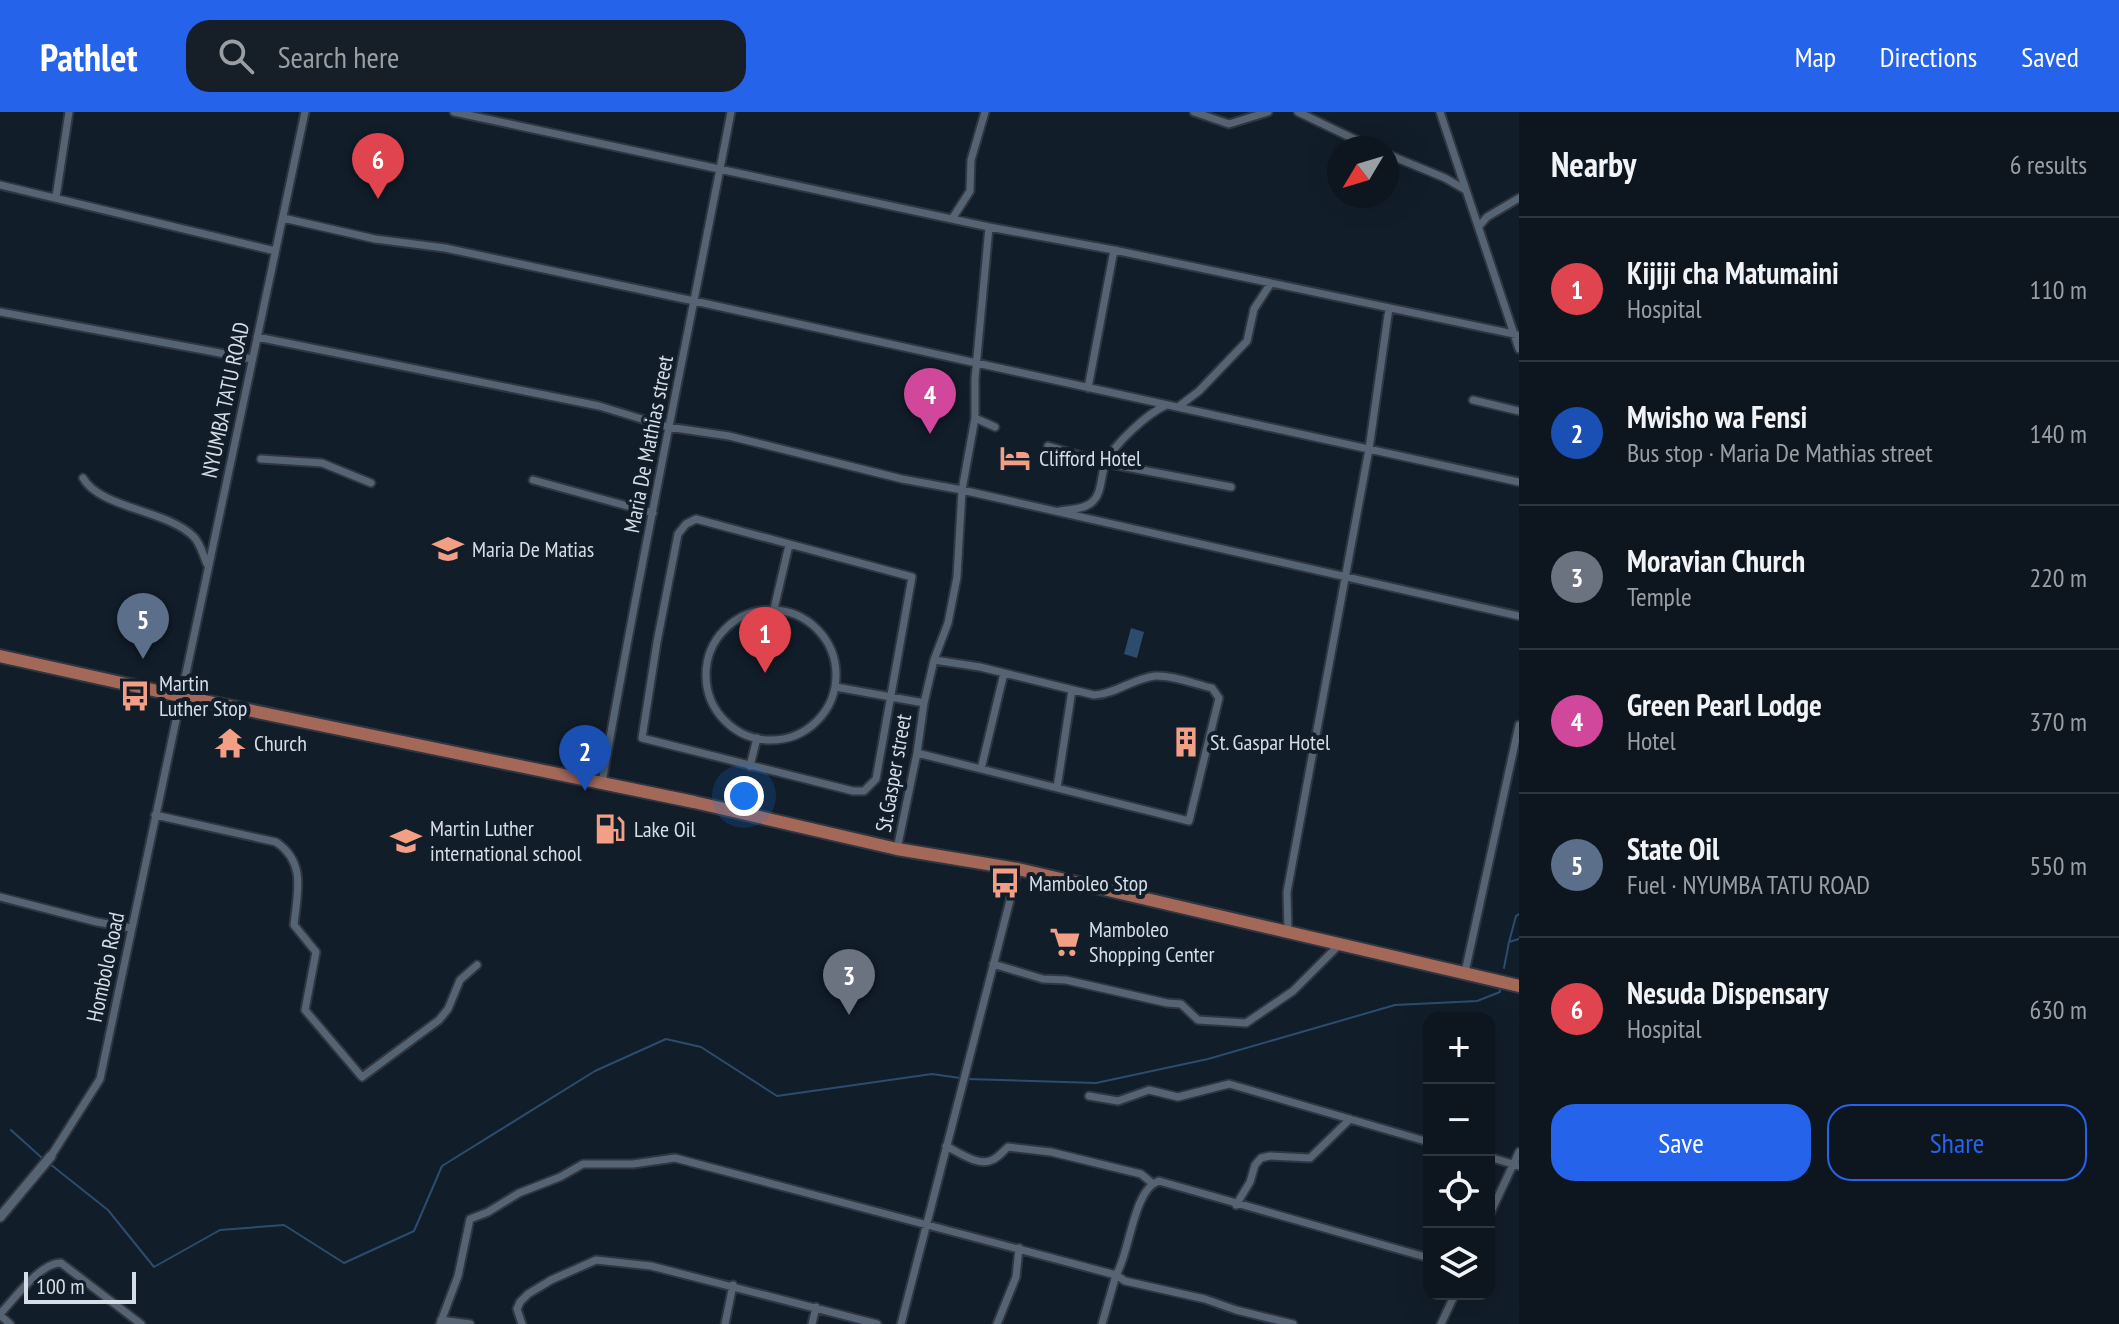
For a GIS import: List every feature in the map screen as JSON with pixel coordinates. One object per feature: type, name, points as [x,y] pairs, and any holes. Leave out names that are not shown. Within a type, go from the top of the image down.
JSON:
[{"type":"highway","points":[[0,656],[602,783],[897,849],[1018,869],[1519,986]]},
{"type":"street","points":[[56,197],[69,112]]},
{"type":"street","name":"NYUMBA TATU ROAD","points":[[180,696],[305,112]]},
{"type":"street","points":[[454,112],[989,227],[1114,250],[1516,335]]},
{"type":"street","name":"Maria De Mathias street","points":[[602,783],[731,112]]},
{"type":"street","points":[[952,219],[970,191],[971,160],[985,112]]},
{"type":"street","points":[[1194,112],[1229,124],[1268,112]]},
{"type":"street","points":[[1298,112],[1348,136]]},
{"type":"street","points":[[1440,112],[1519,349]]},
{"type":"street","points":[[1399,159],[1464,189]]},
{"type":"street","points":[[0,185],[275,251]]},
{"type":"street","points":[[1480,225],[1487,217],[1519,198]]},
{"type":"street","points":[[283,218],[375,239],[445,248],[694,301],[1519,482]]},
{"type":"street","name":"St.Gasper street","points":[[897,849],[924,703],[934,660],[948,623],[957,577],[962,490],[975,418],[989,227]]},
{"type":"street","points":[[1088,388],[1114,250]]},
{"type":"street","points":[[1178,407],[1203,387],[1247,341],[1255,305],[1271,283]]},
{"type":"street","points":[[1288,932],[1287,892],[1347,576],[1389,308]]},
{"type":"street","points":[[0,312],[252,359]]},
{"type":"street","points":[[257,337],[599,406],[668,427],[729,436],[902,479],[1519,616]]},
{"type":"street","points":[[1473,400],[1519,411]]},
{"type":"street","points":[[1054,512],[1083,507],[1094,501],[1099,494],[1100,476],[1105,463],[1124,439],[1166,405]]},
{"type":"street","points":[[975,418],[995,427]]},
{"type":"street","points":[[1048,446],[1105,463],[1231,487]]},
{"type":"street","points":[[261,459],[322,463],[371,483]]},
{"type":"street","points":[[83,478],[95,493],[173,523],[195,537],[208,566]]},
{"type":"street","points":[[533,480],[653,513]]},
{"type":"street","points":[[696,519],[789,545],[912,577],[876,779],[864,791],[853,791],[642,738],[678,534],[686,524],[696,519]]},
{"type":"street","points":[[774,609],[789,545]]},
{"type":"street","points":[[774,609],[796,614],[815,626],[829,644],[836,665],[836,687],[831,701],[813,725],[787,739],[757,738],[740,732],[721,715],[708,692],[706,674],[708,657],[726,627],[740,617],[774,609]]},
{"type":"street","points":[[917,753],[1189,821],[1219,698],[1212,688],[1156,676],[1099,695],[970,664],[934,660]]},
{"type":"street","points":[[981,769],[1004,673]]},
{"type":"street","points":[[836,687],[924,703]]},
{"type":"street","points":[[1057,788],[1072,690]]},
{"type":"street","name":"Hombolo Road","points":[[0,1217],[51,1156],[100,1079],[180,696]]},
{"type":"street","points":[[1465,972],[1519,725]]},
{"type":"street","points":[[750,766],[757,738]]},
{"type":"street","points":[[155,815],[276,842],[287,850],[299,873],[294,925],[316,952],[305,1010],[362,1077],[439,1020],[448,1009],[460,980],[477,965]]},
{"type":"street","points":[[901,1324],[1018,869]]},
{"type":"street","points":[[0,897],[131,928]]},
{"type":"street","points":[[993,964],[1043,979],[1066,980],[1181,1004],[1198,1020],[1246,1023],[1293,991],[1340,944]]},
{"type":"street","points":[[1089,1096],[1118,1101],[1149,1090],[1178,1097],[1229,1084],[1423,1140]]},
{"type":"street","points":[[1236,1205],[1261,1158],[1310,1158],[1350,1119]]},
{"type":"street","points":[[946,1146],[986,1162],[994,1160],[1008,1147],[1051,1152],[1141,1174],[1152,1183],[1165,1181],[1236,1205],[1423,1256]]},
{"type":"street","points":[[1495,1205],[1516,1165],[1519,1152]]},
{"type":"street","points":[[470,1324],[440,1322],[458,1276],[470,1219],[583,1164],[633,1164],[675,1158],[1293,1324]]},
{"type":"street","points":[[1495,1159],[1516,1165]]},
{"type":"street","points":[[1102,1324],[1143,1197],[1152,1183]]},
{"type":"street","points":[[997,1324],[1016,1277],[1019,1248]]},
{"type":"street","points":[[522,1324],[517,1309],[528,1294],[596,1260],[651,1266],[877,1324]]},
{"type":"street","points":[[10,1324],[0,1314],[53,1262],[61,1263],[141,1324]]},
{"type":"street","points":[[725,1324],[733,1285]]},
{"type":"street","points":[[1441,1324],[1452,1300]]},
{"type":"street","points":[[812,1324],[816,1307]]},
{"type":"water","points":[[1131,628],[1144,632],[1137,658],[1124,654]]},
{"type":"waterway","points":[[1509,942],[1519,914]]},
{"type":"waterway","points":[[1504,968],[1509,942],[1519,939]]},
{"type":"waterway","points":[[966,1079],[1096,1083],[1208,1059],[1395,1005],[1477,1001],[1500,992],[1500,988]]},
{"type":"waterway","points":[[50,1164],[108,1210],[154,1267],[220,1230],[284,1225],[344,1263],[414,1231],[442,1166],[595,1071],[666,1039],[701,1047],[777,1096],[932,1074],[960,1078]]},
{"type":"waterway","points":[[11,1130],[42,1158]]},
{"type":"place","name":"Nesuda Dispensary","points":[[378,199]]},
{"type":"place","name":"Green Pearl Lodge","points":[[930,434]]},
{"type":"place","name":"Clifford Hotel","points":[[1015,458]]},
{"type":"place","name":"Maria De Matias","points":[[448,549]]},
{"type":"place","name":"State Oil","points":[[143,659]]},
{"type":"place","name":"Kijiji cha Matumaini","points":[[765,673]]},
{"type":"place","name":"Martin Luther Stop","points":[[135,696]]},
{"type":"place","name":"St. Gaspar Hotel","points":[[1186,742]]},
{"type":"place","name":"Church","points":[[230,743]]},
{"type":"place","name":"Mwisho wa Fensi","points":[[585,791]]},
{"type":"place","name":"Lake Oil","points":[[610,829]]},
{"type":"place","name":"Martin Luther international school","points":[[406,841]]},
{"type":"place","name":"Mamboleo Stop","points":[[1005,883]]},
{"type":"place","name":"Mamboleo Shopping Center","points":[[1065,942]]},
{"type":"place","name":"Moravian Church","points":[[849,1015]]}]
